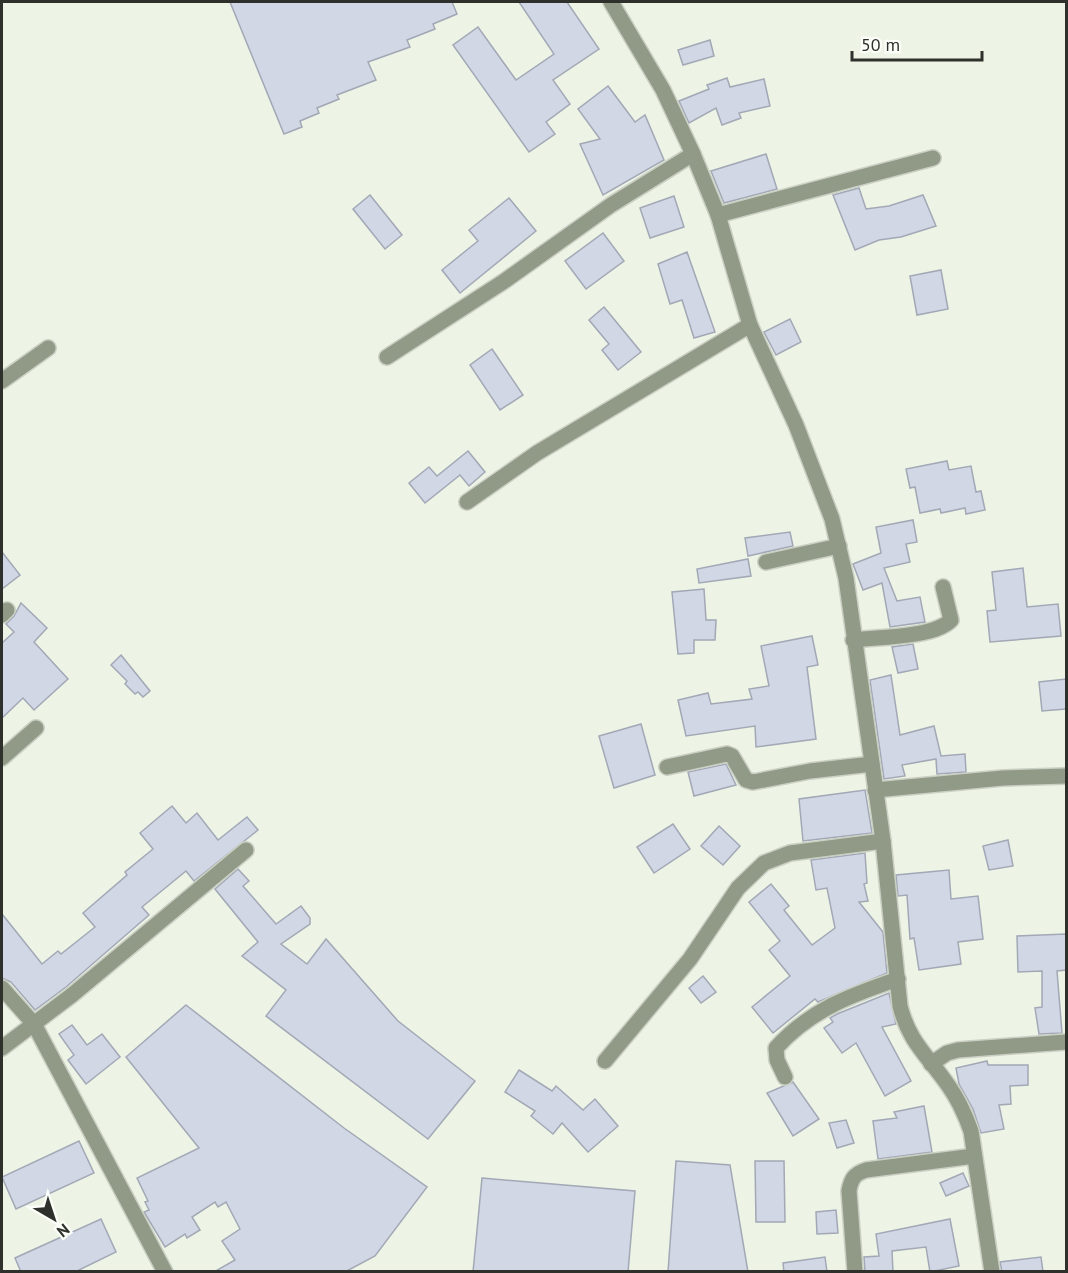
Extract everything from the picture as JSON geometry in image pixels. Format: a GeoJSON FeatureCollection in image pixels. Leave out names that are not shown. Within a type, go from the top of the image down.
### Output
{"type":"FeatureCollection","features":[{"type":"Feature","properties":{"kind":"street"},"geometry":{"type":"LineString","coordinates":[[611,2],[663,90],[693,154],[718,215],[750,325],[796,425],[839,546],[883,841],[900,1006],[905,1027],[964,1110],[971,1131],[992,1272]]}},
{"type":"Feature","properties":{"kind":"street"},"geometry":{"type":"LineString","coordinates":[[387,357],[503,282],[611,205],[693,154]]}},
{"type":"Feature","properties":{"kind":"street"},"geometry":{"type":"LineString","coordinates":[[718,215],[933,158]]}},
{"type":"Feature","properties":{"kind":"street"},"geometry":{"type":"LineString","coordinates":[[467,502],[537,453],[750,325]]}},
{"type":"Feature","properties":{"kind":"street"},"geometry":{"type":"LineString","coordinates":[[2,381],[48,348]]}},
{"type":"Feature","properties":{"kind":"street"},"geometry":{"type":"LineString","coordinates":[[766,562],[839,546]]}},
{"type":"Feature","properties":{"kind":"street"},"geometry":{"type":"LineString","coordinates":[[853,640],[922,633],[945,626],[951,620],[943,587]]}},
{"type":"Feature","properties":{"kind":"street"},"geometry":{"type":"LineString","coordinates":[[2,758],[36,728]]}},
{"type":"Feature","properties":{"kind":"street"},"geometry":{"type":"LineString","coordinates":[[667,767],[727,754],[732,756],[746,780],[753,782],[810,771],[872,764]]}},
{"type":"Feature","properties":{"kind":"street"},"geometry":{"type":"LineString","coordinates":[[875,790],[1003,777],[1066,776]]}},
{"type":"Feature","properties":{"kind":"street"},"geometry":{"type":"LineString","coordinates":[[605,1061],[690,959],[738,888],[764,863],[790,853],[883,841]]}},
{"type":"Feature","properties":{"kind":"street"},"geometry":{"type":"LineString","coordinates":[[2,1048],[246,850]]}},
{"type":"Feature","properties":{"kind":"street"},"geometry":{"type":"LineString","coordinates":[[785,1077],[777,1060],[776,1048],[800,1024],[850,995],[898,979]]}},
{"type":"Feature","properties":{"kind":"street"},"geometry":{"type":"LineString","coordinates":[[2,988],[34,1024],[165,1272]]}},
{"type":"Feature","properties":{"kind":"street"},"geometry":{"type":"LineString","coordinates":[[931,1064],[947,1053],[958,1050],[1066,1042]]}},
{"type":"Feature","properties":{"kind":"street"},"geometry":{"type":"LineString","coordinates":[[855,1272],[849,1191],[850,1181],[856,1174],[866,1170],[974,1156]]}},
{"type":"Feature","properties":{"kind":"building"},"geometry":{"type":"Polygon","coordinates":[[[230,2],[452,2],[457,14],[433,24],[435,29],[407,40],[410,47],[368,62],[376,80],[337,95],[339,99],[317,108],[319,113],[300,121],[302,127],[284,134],[230,2]]]}},
{"type":"Feature","properties":{"kind":"building"},"geometry":{"type":"Polygon","coordinates":[[[519,2],[567,2],[599,49],[553,80],[570,104],[546,122],[555,134],[529,152],[453,45],[478,27],[516,80],[554,54],[519,2]]]}},
{"type":"Feature","properties":{"kind":"building"},"geometry":{"type":"Polygon","coordinates":[[[710,40],[714,56],[683,65],[678,50],[710,40]]]}},
{"type":"Feature","properties":{"kind":"building"},"geometry":{"type":"Polygon","coordinates":[[[727,78],[730,87],[764,79],[770,106],[739,113],[741,118],[722,125],[716,108],[689,123],[679,101],[709,89],[707,85],[727,78]]]}},
{"type":"Feature","properties":{"kind":"building"},"geometry":{"type":"Polygon","coordinates":[[[608,86],[635,122],[645,115],[664,160],[603,195],[580,144],[600,139],[578,109],[608,86]]]}},
{"type":"Feature","properties":{"kind":"building"},"geometry":{"type":"Polygon","coordinates":[[[766,154],[777,189],[724,203],[711,171],[766,154]]]}},
{"type":"Feature","properties":{"kind":"building"},"geometry":{"type":"Polygon","coordinates":[[[859,188],[866,209],[889,206],[923,195],[936,226],[901,237],[879,240],[855,250],[833,195],[859,188]]]}},
{"type":"Feature","properties":{"kind":"building"},"geometry":{"type":"Polygon","coordinates":[[[370,195],[402,235],[385,249],[353,209],[370,195]]]}},
{"type":"Feature","properties":{"kind":"building"},"geometry":{"type":"Polygon","coordinates":[[[674,196],[684,227],[650,238],[640,208],[674,196]]]}},
{"type":"Feature","properties":{"kind":"building"},"geometry":{"type":"Polygon","coordinates":[[[509,198],[536,231],[460,293],[442,270],[478,241],[469,230],[509,198]]]}},
{"type":"Feature","properties":{"kind":"building"},"geometry":{"type":"Polygon","coordinates":[[[603,233],[624,261],[586,289],[565,261],[603,233]]]}},
{"type":"Feature","properties":{"kind":"building"},"geometry":{"type":"Polygon","coordinates":[[[687,252],[715,332],[694,338],[682,300],[670,304],[658,264],[687,252]]]}},
{"type":"Feature","properties":{"kind":"building"},"geometry":{"type":"Polygon","coordinates":[[[941,270],[948,309],[917,315],[910,276],[941,270]]]}},
{"type":"Feature","properties":{"kind":"building"},"geometry":{"type":"Polygon","coordinates":[[[604,307],[641,352],[618,370],[602,350],[609,344],[589,320],[604,307]]]}},
{"type":"Feature","properties":{"kind":"building"},"geometry":{"type":"Polygon","coordinates":[[[790,319],[801,342],[776,355],[764,332],[790,319]]]}},
{"type":"Feature","properties":{"kind":"building"},"geometry":{"type":"Polygon","coordinates":[[[492,349],[523,395],[500,410],[470,365],[492,349]]]}},
{"type":"Feature","properties":{"kind":"building"},"geometry":{"type":"Polygon","coordinates":[[[468,451],[485,472],[469,486],[460,475],[425,503],[409,483],[429,467],[437,476],[468,451]]]}},
{"type":"Feature","properties":{"kind":"building"},"geometry":{"type":"Polygon","coordinates":[[[947,461],[949,470],[971,466],[976,492],[981,491],[985,510],[966,514],[965,508],[941,513],[940,509],[920,513],[915,487],[910,488],[906,469],[947,461]]]}},
{"type":"Feature","properties":{"kind":"building"},"geometry":{"type":"Polygon","coordinates":[[[913,520],[917,542],[906,544],[910,562],[884,568],[897,601],[920,597],[925,622],[890,627],[882,583],[863,590],[853,564],[881,553],[876,527],[913,520]]]}},
{"type":"Feature","properties":{"kind":"building"},"geometry":{"type":"Polygon","coordinates":[[[790,532],[793,546],[748,556],[745,538],[790,532]]]}},
{"type":"Feature","properties":{"kind":"building"},"geometry":{"type":"Polygon","coordinates":[[[2,552],[20,575],[2,589],[2,552]]]}},
{"type":"Feature","properties":{"kind":"building"},"geometry":{"type":"Polygon","coordinates":[[[748,559],[751,576],[699,583],[697,569],[748,559]]]}},
{"type":"Feature","properties":{"kind":"building"},"geometry":{"type":"Polygon","coordinates":[[[1023,568],[1027,607],[1058,604],[1061,636],[990,642],[987,611],[996,610],[992,572],[1023,568]]]}},
{"type":"Feature","properties":{"kind":"building"},"geometry":{"type":"Polygon","coordinates":[[[704,589],[706,620],[716,620],[715,640],[694,640],[694,653],[678,654],[672,592],[704,589]]]}},
{"type":"Feature","properties":{"kind":"building"},"geometry":{"type":"Polygon","coordinates":[[[21,603],[47,628],[34,642],[68,679],[34,710],[23,698],[2,718],[2,643],[14,632],[6,624],[14,616],[21,603]]]}},
{"type":"Feature","properties":{"kind":"building"},"geometry":{"type":"Polygon","coordinates":[[[812,636],[818,665],[807,667],[816,739],[756,747],[755,726],[686,736],[678,700],[708,693],[711,704],[752,699],[749,689],[769,686],[761,646],[812,636]]]}},
{"type":"Feature","properties":{"kind":"building"},"geometry":{"type":"Polygon","coordinates":[[[913,644],[918,669],[898,673],[892,647],[913,644]]]}},
{"type":"Feature","properties":{"kind":"building"},"geometry":{"type":"Polygon","coordinates":[[[121,655],[150,691],[143,697],[138,692],[135,694],[125,684],[127,681],[111,665],[121,655]]]}},
{"type":"Feature","properties":{"kind":"building"},"geometry":{"type":"Polygon","coordinates":[[[891,675],[900,735],[934,726],[941,756],[965,754],[966,772],[937,774],[936,759],[902,765],[905,776],[884,779],[870,680],[891,675]]]}},
{"type":"Feature","properties":{"kind":"building"},"geometry":{"type":"Polygon","coordinates":[[[1066,679],[1066,709],[1042,711],[1039,682],[1066,679]]]}},
{"type":"Feature","properties":{"kind":"building"},"geometry":{"type":"Polygon","coordinates":[[[641,724],[655,775],[614,788],[599,736],[641,724]]]}},
{"type":"Feature","properties":{"kind":"building"},"geometry":{"type":"Polygon","coordinates":[[[726,764],[736,785],[694,796],[688,772],[726,764]]]}},
{"type":"Feature","properties":{"kind":"building"},"geometry":{"type":"Polygon","coordinates":[[[865,790],[872,833],[803,841],[799,799],[865,790]]]}},
{"type":"Feature","properties":{"kind":"building"},"geometry":{"type":"Polygon","coordinates":[[[172,806],[186,823],[197,813],[218,840],[247,817],[258,830],[194,881],[186,871],[142,907],[149,915],[66,987],[35,1010],[11,982],[2,978],[2,914],[42,964],[58,951],[61,954],[95,927],[83,913],[127,875],[125,872],[153,849],[140,833],[172,806]]]}},
{"type":"Feature","properties":{"kind":"building"},"geometry":{"type":"Polygon","coordinates":[[[673,824],[690,849],[654,873],[637,847],[673,824]]]}},
{"type":"Feature","properties":{"kind":"building"},"geometry":{"type":"Polygon","coordinates":[[[719,826],[740,846],[723,865],[701,846],[719,826]]]}},
{"type":"Feature","properties":{"kind":"building"},"geometry":{"type":"Polygon","coordinates":[[[1008,840],[1013,866],[989,870],[983,846],[1008,840]]]}},
{"type":"Feature","properties":{"kind":"building"},"geometry":{"type":"Polygon","coordinates":[[[865,853],[867,883],[864,884],[868,901],[859,902],[883,932],[887,973],[818,1002],[815,999],[773,1033],[752,1007],[790,976],[769,950],[780,941],[749,902],[771,884],[789,906],[784,910],[812,945],[835,928],[827,888],[816,890],[811,860],[865,853]]]}},
{"type":"Feature","properties":{"kind":"building"},"geometry":{"type":"Polygon","coordinates":[[[238,869],[249,881],[243,886],[276,924],[301,906],[310,918],[310,924],[281,944],[307,964],[326,939],[398,1021],[475,1081],[428,1139],[266,1016],[286,990],[242,956],[258,942],[215,889],[238,869]]]}},
{"type":"Feature","properties":{"kind":"building"},"geometry":{"type":"Polygon","coordinates":[[[949,870],[951,899],[978,896],[983,939],[958,942],[961,964],[919,970],[914,938],[910,939],[907,895],[898,896],[896,875],[949,870]]]}},
{"type":"Feature","properties":{"kind":"building"},"geometry":{"type":"Polygon","coordinates":[[[1066,934],[1066,970],[1057,971],[1062,1033],[1039,1034],[1035,1008],[1042,1007],[1042,971],[1018,972],[1017,936],[1066,934]]]}},
{"type":"Feature","properties":{"kind":"building"},"geometry":{"type":"Polygon","coordinates":[[[703,976],[716,992],[701,1003],[689,988],[703,976]]]}},
{"type":"Feature","properties":{"kind":"building"},"geometry":{"type":"Polygon","coordinates":[[[889,993],[896,1024],[882,1027],[911,1081],[885,1096],[856,1043],[842,1053],[824,1028],[833,1022],[830,1018],[837,1014],[889,993]]]}},
{"type":"Feature","properties":{"kind":"building"},"geometry":{"type":"Polygon","coordinates":[[[186,1005],[344,1128],[427,1187],[375,1256],[345,1272],[214,1272],[235,1260],[222,1241],[240,1229],[226,1202],[218,1207],[215,1202],[192,1217],[200,1230],[187,1238],[185,1234],[165,1247],[144,1212],[149,1210],[145,1202],[148,1201],[137,1178],[199,1148],[126,1057],[186,1005]]]}},
{"type":"Feature","properties":{"kind":"building"},"geometry":{"type":"Polygon","coordinates":[[[72,1025],[87,1045],[102,1034],[120,1057],[86,1084],[68,1060],[74,1055],[59,1034],[72,1025]]]}},
{"type":"Feature","properties":{"kind":"building"},"geometry":{"type":"Polygon","coordinates":[[[987,1061],[988,1065],[1028,1065],[1028,1085],[1010,1086],[1011,1104],[999,1105],[1004,1129],[981,1133],[973,1109],[959,1084],[956,1068],[987,1061]]]}},
{"type":"Feature","properties":{"kind":"building"},"geometry":{"type":"Polygon","coordinates":[[[519,1070],[552,1091],[556,1086],[583,1110],[595,1099],[618,1126],[588,1152],[562,1123],[553,1134],[531,1116],[535,1111],[505,1092],[519,1070]]]}},
{"type":"Feature","properties":{"kind":"building"},"geometry":{"type":"Polygon","coordinates":[[[793,1082],[819,1119],[793,1136],[767,1093],[793,1082]]]}},
{"type":"Feature","properties":{"kind":"building"},"geometry":{"type":"Polygon","coordinates":[[[924,1106],[932,1152],[878,1159],[873,1121],[897,1118],[894,1112],[924,1106]]]}},
{"type":"Feature","properties":{"kind":"building"},"geometry":{"type":"Polygon","coordinates":[[[846,1120],[854,1143],[837,1148],[829,1123],[846,1120]]]}},
{"type":"Feature","properties":{"kind":"building"},"geometry":{"type":"Polygon","coordinates":[[[79,1141],[94,1173],[16,1209],[2,1177],[79,1141]]]}},
{"type":"Feature","properties":{"kind":"building"},"geometry":{"type":"Polygon","coordinates":[[[676,1161],[730,1165],[748,1272],[668,1272],[676,1161]]]}},
{"type":"Feature","properties":{"kind":"building"},"geometry":{"type":"Polygon","coordinates":[[[755,1161],[784,1161],[785,1222],[756,1222],[755,1161]]]}},
{"type":"Feature","properties":{"kind":"building"},"geometry":{"type":"Polygon","coordinates":[[[963,1173],[969,1186],[946,1196],[940,1183],[963,1173]]]}},
{"type":"Feature","properties":{"kind":"building"},"geometry":{"type":"Polygon","coordinates":[[[482,1178],[635,1191],[628,1272],[473,1272],[482,1178]]]}},
{"type":"Feature","properties":{"kind":"building"},"geometry":{"type":"Polygon","coordinates":[[[836,1210],[838,1233],[817,1234],[816,1212],[836,1210]]]}},
{"type":"Feature","properties":{"kind":"building"},"geometry":{"type":"Polygon","coordinates":[[[101,1219],[116,1252],[75,1272],[21,1272],[15,1258],[101,1219]]]}},
{"type":"Feature","properties":{"kind":"building"},"geometry":{"type":"Polygon","coordinates":[[[950,1219],[959,1266],[930,1272],[926,1247],[892,1251],[893,1272],[865,1272],[864,1257],[879,1256],[876,1234],[950,1219]]]}},
{"type":"Feature","properties":{"kind":"building"},"geometry":{"type":"Polygon","coordinates":[[[825,1257],[827,1272],[784,1272],[783,1263],[825,1257]]]}},
{"type":"Feature","properties":{"kind":"building"},"geometry":{"type":"Polygon","coordinates":[[[1041,1257],[1043,1272],[1002,1272],[1000,1262],[1041,1257]]]}}]}
